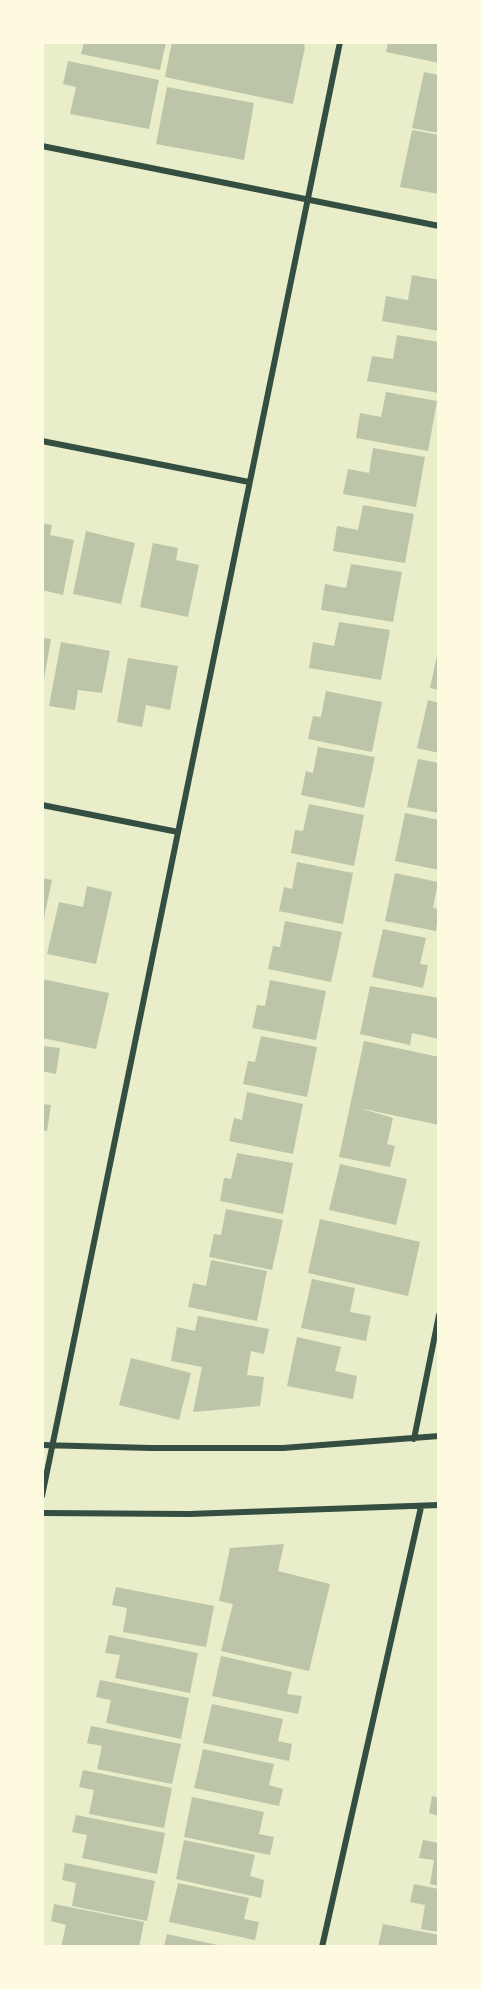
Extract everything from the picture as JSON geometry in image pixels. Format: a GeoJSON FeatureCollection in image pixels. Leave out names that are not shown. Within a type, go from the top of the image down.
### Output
{"type":"FeatureCollection","features":[{"type":"Feature","properties":{"kind":"street"},"geometry":{"type":"LineString","coordinates":[[42,1496],[340,42]]}},
{"type":"Feature","properties":{"kind":"street"},"geometry":{"type":"LineString","coordinates":[[42,146],[439,226]]}},
{"type":"Feature","properties":{"kind":"street"},"geometry":{"type":"LineString","coordinates":[[42,441],[249,482]]}},
{"type":"Feature","properties":{"kind":"street"},"geometry":{"type":"LineString","coordinates":[[42,805],[178,832]]}},
{"type":"Feature","properties":{"kind":"street"},"geometry":{"type":"LineString","coordinates":[[414,1439],[439,1315]]}},
{"type":"Feature","properties":{"kind":"street"},"geometry":{"type":"LineString","coordinates":[[42,1444],[151,1448],[283,1448],[439,1436]]}},
{"type":"Feature","properties":{"kind":"street"},"geometry":{"type":"LineString","coordinates":[[42,1513],[189,1514],[439,1505]]}},
{"type":"Feature","properties":{"kind":"street"},"geometry":{"type":"LineString","coordinates":[[322,1947],[421,1507]]}},
{"type":"Feature","properties":{"kind":"building"},"geometry":{"type":"Polygon","coordinates":[[[84,42],[166,42],[160,70],[81,54],[84,42]]]}},
{"type":"Feature","properties":{"kind":"building"},"geometry":{"type":"Polygon","coordinates":[[[172,42],[305,42],[293,104],[165,77],[172,42]]]}},
{"type":"Feature","properties":{"kind":"building"},"geometry":{"type":"Polygon","coordinates":[[[388,42],[439,42],[439,63],[386,52],[388,42]]]}},
{"type":"Feature","properties":{"kind":"building"},"geometry":{"type":"Polygon","coordinates":[[[68,61],[159,80],[149,129],[70,114],[76,87],[63,84],[68,61]]]}},
{"type":"Feature","properties":{"kind":"building"},"geometry":{"type":"Polygon","coordinates":[[[424,72],[439,75],[439,133],[412,128],[424,72]]]}},
{"type":"Feature","properties":{"kind":"building"},"geometry":{"type":"Polygon","coordinates":[[[167,87],[254,103],[244,160],[156,144],[167,87]]]}},
{"type":"Feature","properties":{"kind":"building"},"geometry":{"type":"Polygon","coordinates":[[[412,130],[439,135],[439,194],[400,187],[412,130]]]}},
{"type":"Feature","properties":{"kind":"building"},"geometry":{"type":"Polygon","coordinates":[[[412,275],[439,280],[439,331],[382,321],[386,296],[408,300],[412,275]]]}},
{"type":"Feature","properties":{"kind":"building"},"geometry":{"type":"Polygon","coordinates":[[[397,335],[439,342],[439,393],[367,381],[372,356],[393,359],[397,335]]]}},
{"type":"Feature","properties":{"kind":"building"},"geometry":{"type":"Polygon","coordinates":[[[386,392],[437,401],[428,451],[356,438],[360,413],[381,417],[386,392]]]}},
{"type":"Feature","properties":{"kind":"building"},"geometry":{"type":"Polygon","coordinates":[[[373,448],[425,457],[416,507],[343,494],[348,469],[369,473],[373,448]]]}},
{"type":"Feature","properties":{"kind":"building"},"geometry":{"type":"Polygon","coordinates":[[[363,505],[414,514],[405,563],[333,551],[337,526],[358,530],[363,505]]]}},
{"type":"Feature","properties":{"kind":"building"},"geometry":{"type":"Polygon","coordinates":[[[42,523],[52,525],[50,535],[74,540],[63,595],[42,590],[42,523]]]}},
{"type":"Feature","properties":{"kind":"building"},"geometry":{"type":"Polygon","coordinates":[[[86,531],[135,543],[121,604],[73,594],[86,531]]]}},
{"type":"Feature","properties":{"kind":"building"},"geometry":{"type":"Polygon","coordinates":[[[153,543],[178,548],[176,560],[199,565],[188,617],[140,607],[153,543]]]}},
{"type":"Feature","properties":{"kind":"building"},"geometry":{"type":"Polygon","coordinates":[[[351,564],[402,572],[393,622],[321,610],[325,584],[346,588],[351,564]]]}},
{"type":"Feature","properties":{"kind":"building"},"geometry":{"type":"Polygon","coordinates":[[[339,622],[390,630],[381,680],[309,668],[313,642],[334,646],[339,622]]]}},
{"type":"Feature","properties":{"kind":"building"},"geometry":{"type":"Polygon","coordinates":[[[42,638],[51,639],[43,685],[42,685],[42,638]]]}},
{"type":"Feature","properties":{"kind":"building"},"geometry":{"type":"Polygon","coordinates":[[[61,642],[110,651],[102,693],[78,690],[75,710],[49,706],[61,642]]]}},
{"type":"Feature","properties":{"kind":"building"},"geometry":{"type":"Polygon","coordinates":[[[439,651],[439,690],[430,688],[439,651]]]}},
{"type":"Feature","properties":{"kind":"building"},"geometry":{"type":"Polygon","coordinates":[[[128,658],[178,666],[170,710],[146,705],[142,727],[117,722],[128,658]]]}},
{"type":"Feature","properties":{"kind":"building"},"geometry":{"type":"Polygon","coordinates":[[[326,691],[382,702],[372,752],[308,739],[313,716],[321,717],[326,691]]]}},
{"type":"Feature","properties":{"kind":"building"},"geometry":{"type":"Polygon","coordinates":[[[428,700],[439,703],[439,753],[417,748],[428,700]]]}},
{"type":"Feature","properties":{"kind":"building"},"geometry":{"type":"Polygon","coordinates":[[[318,747],[375,757],[364,808],[301,795],[306,771],[313,773],[318,747]]]}},
{"type":"Feature","properties":{"kind":"building"},"geometry":{"type":"Polygon","coordinates":[[[418,759],[439,763],[439,813],[407,807],[418,759]]]}},
{"type":"Feature","properties":{"kind":"building"},"geometry":{"type":"Polygon","coordinates":[[[309,804],[364,815],[354,866],[291,853],[295,830],[303,831],[309,804]]]}},
{"type":"Feature","properties":{"kind":"building"},"geometry":{"type":"Polygon","coordinates":[[[405,813],[439,820],[439,870],[395,861],[405,813]]]}},
{"type":"Feature","properties":{"kind":"building"},"geometry":{"type":"Polygon","coordinates":[[[297,862],[353,873],[343,924],[279,911],[284,887],[292,889],[297,862]]]}},
{"type":"Feature","properties":{"kind":"building"},"geometry":{"type":"Polygon","coordinates":[[[395,873],[438,882],[433,908],[439,909],[436,931],[385,921],[395,873]]]}},
{"type":"Feature","properties":{"kind":"building"},"geometry":{"type":"Polygon","coordinates":[[[42,878],[52,880],[43,923],[42,923],[42,878]]]}},
{"type":"Feature","properties":{"kind":"building"},"geometry":{"type":"Polygon","coordinates":[[[87,886],[112,892],[96,964],[47,954],[59,902],[83,907],[87,886]]]}},
{"type":"Feature","properties":{"kind":"building"},"geometry":{"type":"Polygon","coordinates":[[[285,921],[342,932],[331,982],[268,969],[273,946],[280,947],[285,921]]]}},
{"type":"Feature","properties":{"kind":"building"},"geometry":{"type":"Polygon","coordinates":[[[383,929],[426,938],[420,964],[428,965],[423,988],[372,977],[383,929]]]}},
{"type":"Feature","properties":{"kind":"building"},"geometry":{"type":"Polygon","coordinates":[[[42,979],[109,993],[96,1049],[42,1038],[42,979]]]}},
{"type":"Feature","properties":{"kind":"building"},"geometry":{"type":"Polygon","coordinates":[[[270,980],[326,991],[316,1040],[252,1028],[257,1005],[265,1006],[270,980]]]}},
{"type":"Feature","properties":{"kind":"building"},"geometry":{"type":"Polygon","coordinates":[[[370,986],[439,998],[439,1039],[412,1033],[410,1045],[360,1034],[370,986]]]}},
{"type":"Feature","properties":{"kind":"building"},"geometry":{"type":"Polygon","coordinates":[[[261,1036],[317,1047],[307,1097],[243,1084],[248,1061],[255,1062],[261,1036]]]}},
{"type":"Feature","properties":{"kind":"building"},"geometry":{"type":"Polygon","coordinates":[[[364,1041],[439,1057],[439,1125],[359,1108],[393,1118],[387,1144],[395,1146],[390,1167],[339,1157],[364,1041]]]}},
{"type":"Feature","properties":{"kind":"building"},"geometry":{"type":"Polygon","coordinates":[[[42,1046],[60,1048],[56,1074],[42,1071],[42,1046]]]}},
{"type":"Feature","properties":{"kind":"building"},"geometry":{"type":"Polygon","coordinates":[[[247,1092],[303,1104],[293,1154],[229,1141],[234,1118],[242,1120],[247,1092]]]}},
{"type":"Feature","properties":{"kind":"building"},"geometry":{"type":"Polygon","coordinates":[[[42,1104],[51,1105],[47,1131],[42,1130],[42,1104]]]}},
{"type":"Feature","properties":{"kind":"building"},"geometry":{"type":"Polygon","coordinates":[[[237,1153],[293,1163],[283,1214],[220,1201],[224,1178],[231,1179],[237,1153]]]}},
{"type":"Feature","properties":{"kind":"building"},"geometry":{"type":"Polygon","coordinates":[[[340,1164],[407,1179],[396,1225],[329,1210],[340,1164]]]}},
{"type":"Feature","properties":{"kind":"building"},"geometry":{"type":"Polygon","coordinates":[[[226,1209],[283,1220],[272,1270],[209,1257],[214,1234],[221,1235],[226,1209]]]}},
{"type":"Feature","properties":{"kind":"building"},"geometry":{"type":"Polygon","coordinates":[[[320,1219],[420,1242],[408,1296],[308,1273],[320,1219]]]}},
{"type":"Feature","properties":{"kind":"building"},"geometry":{"type":"Polygon","coordinates":[[[211,1260],[267,1271],[257,1321],[188,1307],[193,1283],[206,1286],[211,1260]]]}},
{"type":"Feature","properties":{"kind":"building"},"geometry":{"type":"Polygon","coordinates":[[[312,1279],[355,1288],[350,1312],[371,1316],[366,1341],[301,1328],[312,1279]]]}},
{"type":"Feature","properties":{"kind":"building"},"geometry":{"type":"Polygon","coordinates":[[[198,1316],[269,1329],[264,1354],[251,1351],[247,1375],[264,1377],[260,1406],[193,1412],[202,1367],[171,1361],[177,1327],[195,1331],[198,1316]]]}},
{"type":"Feature","properties":{"kind":"building"},"geometry":{"type":"Polygon","coordinates":[[[297,1337],[341,1347],[335,1371],[357,1376],[353,1399],[287,1386],[297,1337]]]}},
{"type":"Feature","properties":{"kind":"building"},"geometry":{"type":"Polygon","coordinates":[[[131,1358],[191,1373],[179,1420],[119,1405],[131,1358]]]}},
{"type":"Feature","properties":{"kind":"building"},"geometry":{"type":"Polygon","coordinates":[[[284,1544],[278,1571],[330,1584],[309,1671],[221,1651],[233,1604],[219,1601],[230,1548],[284,1544]]]}},
{"type":"Feature","properties":{"kind":"building"},"geometry":{"type":"Polygon","coordinates":[[[116,1587],[214,1606],[206,1647],[123,1632],[127,1608],[112,1605],[116,1587]]]}},
{"type":"Feature","properties":{"kind":"building"},"geometry":{"type":"Polygon","coordinates":[[[109,1635],[198,1653],[190,1693],[115,1678],[120,1655],[105,1653],[109,1635]]]}},
{"type":"Feature","properties":{"kind":"building"},"geometry":{"type":"Polygon","coordinates":[[[221,1656],[292,1672],[287,1694],[302,1696],[298,1714],[212,1696],[221,1656]]]}},
{"type":"Feature","properties":{"kind":"building"},"geometry":{"type":"Polygon","coordinates":[[[100,1680],[189,1698],[181,1739],[106,1723],[111,1700],[96,1697],[100,1680]]]}},
{"type":"Feature","properties":{"kind":"building"},"geometry":{"type":"Polygon","coordinates":[[[212,1704],[283,1719],[278,1741],[292,1744],[289,1761],[203,1743],[212,1704]]]}},
{"type":"Feature","properties":{"kind":"building"},"geometry":{"type":"Polygon","coordinates":[[[91,1726],[181,1744],[172,1784],[97,1769],[102,1746],[87,1743],[91,1726]]]}},
{"type":"Feature","properties":{"kind":"building"},"geometry":{"type":"Polygon","coordinates":[[[203,1749],[274,1764],[269,1785],[283,1789],[279,1806],[194,1788],[203,1749]]]}},
{"type":"Feature","properties":{"kind":"building"},"geometry":{"type":"Polygon","coordinates":[[[83,1770],[172,1788],[164,1828],[89,1814],[94,1790],[79,1787],[83,1770]]]}},
{"type":"Feature","properties":{"kind":"building"},"geometry":{"type":"Polygon","coordinates":[[[432,1796],[439,1798],[439,1816],[429,1813],[432,1796]]]}},
{"type":"Feature","properties":{"kind":"building"},"geometry":{"type":"Polygon","coordinates":[[[192,1797],[264,1812],[259,1834],[274,1837],[270,1855],[184,1837],[192,1797]]]}},
{"type":"Feature","properties":{"kind":"building"},"geometry":{"type":"Polygon","coordinates":[[[76,1815],[165,1833],[157,1874],[82,1858],[87,1835],[72,1832],[76,1815]]]}},
{"type":"Feature","properties":{"kind":"building"},"geometry":{"type":"Polygon","coordinates":[[[184,1840],[255,1855],[250,1876],[264,1880],[261,1898],[176,1879],[184,1840]]]}},
{"type":"Feature","properties":{"kind":"building"},"geometry":{"type":"Polygon","coordinates":[[[423,1840],[439,1843],[439,1886],[430,1884],[434,1860],[419,1858],[423,1840]]]}},
{"type":"Feature","properties":{"kind":"building"},"geometry":{"type":"Polygon","coordinates":[[[65,1863],[155,1881],[147,1921],[72,1906],[76,1883],[62,1880],[65,1863]]]}},
{"type":"Feature","properties":{"kind":"building"},"geometry":{"type":"Polygon","coordinates":[[[178,1883],[249,1898],[244,1919],[259,1922],[255,1940],[169,1922],[178,1883]]]}},
{"type":"Feature","properties":{"kind":"building"},"geometry":{"type":"Polygon","coordinates":[[[414,1884],[439,1889],[439,1932],[421,1929],[425,1905],[410,1902],[414,1884]]]}},
{"type":"Feature","properties":{"kind":"building"},"geometry":{"type":"Polygon","coordinates":[[[54,1904],[144,1922],[139,1947],[61,1947],[66,1925],[51,1921],[54,1904]]]}},
{"type":"Feature","properties":{"kind":"building"},"geometry":{"type":"Polygon","coordinates":[[[383,1924],[439,1935],[439,1947],[378,1947],[383,1924]]]}},
{"type":"Feature","properties":{"kind":"building"},"geometry":{"type":"Polygon","coordinates":[[[167,1934],[222,1946],[222,1947],[164,1947],[167,1934]]]}}]}
